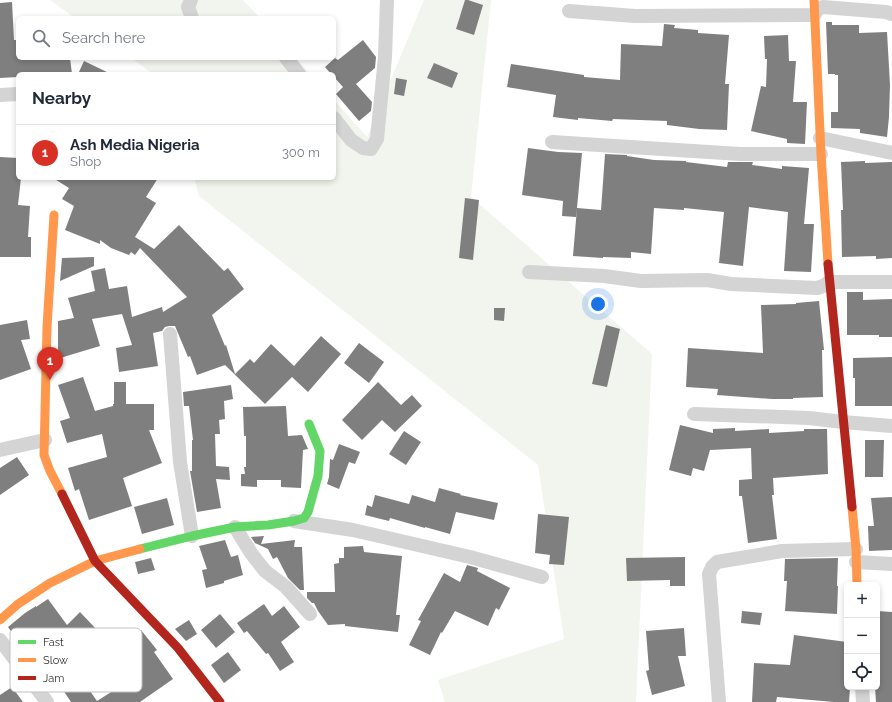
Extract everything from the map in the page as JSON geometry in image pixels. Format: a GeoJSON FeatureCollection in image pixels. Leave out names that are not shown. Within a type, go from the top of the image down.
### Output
{"type":"FeatureCollection","features":[{"type":"Feature","properties":{"kind":"street"},"geometry":{"type":"LineString","coordinates":[[191,0],[188,7],[191,16]]}},
{"type":"Feature","properties":{"kind":"street"},"geometry":{"type":"LineString","coordinates":[[336,121],[351,140],[363,148],[371,149],[377,139],[387,0]]}},
{"type":"Feature","properties":{"kind":"street"},"geometry":{"type":"LineString","coordinates":[[814,0],[820,138],[829,282],[856,556],[857,582]]}},
{"type":"Feature","properties":{"kind":"street"},"geometry":{"type":"LineString","coordinates":[[814,15],[818,9],[823,7],[886,12],[892,14]]}},
{"type":"Feature","properties":{"kind":"street"},"geometry":{"type":"LineString","coordinates":[[569,12],[636,16],[814,15]]}},
{"type":"Feature","properties":{"kind":"street"},"geometry":{"type":"LineString","coordinates":[[288,60],[297,72]]}},
{"type":"Feature","properties":{"kind":"street"},"geometry":{"type":"LineString","coordinates":[[0,95],[16,94]]}},
{"type":"Feature","properties":{"kind":"street"},"geometry":{"type":"LineString","coordinates":[[820,138],[892,153]]}},
{"type":"Feature","properties":{"kind":"street"},"geometry":{"type":"LineString","coordinates":[[552,142],[740,154],[821,154]]}},
{"type":"Feature","properties":{"kind":"street"},"geometry":{"type":"LineString","coordinates":[[54,215],[47,327],[46,440],[44,455],[50,471],[95,561],[178,648],[220,702]]}},
{"type":"Feature","properties":{"kind":"street"},"geometry":{"type":"LineString","coordinates":[[529,272],[604,276],[641,281],[707,280],[731,284],[817,288],[829,282],[892,282]]}},
{"type":"Feature","properties":{"kind":"street"},"geometry":{"type":"LineString","coordinates":[[170,334],[180,462],[192,536]]}},
{"type":"Feature","properties":{"kind":"street"},"geometry":{"type":"LineString","coordinates":[[694,414],[809,418],[892,426]]}},
{"type":"Feature","properties":{"kind":"street"},"geometry":{"type":"LineString","coordinates":[[0,620],[18,604],[50,583],[95,561],[192,536],[235,527],[268,525],[304,518],[308,512],[318,476],[320,451],[308,424]]}},
{"type":"Feature","properties":{"kind":"street"},"geometry":{"type":"LineString","coordinates":[[0,450],[46,440]]}},
{"type":"Feature","properties":{"kind":"street"},"geometry":{"type":"LineString","coordinates":[[294,521],[361,532],[470,557],[542,577]]}},
{"type":"Feature","properties":{"kind":"street"},"geometry":{"type":"LineString","coordinates":[[235,527],[251,553],[265,571],[286,587],[310,614]]}},
{"type":"Feature","properties":{"kind":"street"},"geometry":{"type":"LineString","coordinates":[[720,702],[709,574],[712,567],[717,562],[782,551],[856,556],[892,564]]}},
{"type":"Feature","properties":{"kind":"street"},"geometry":{"type":"LineString","coordinates":[[0,640],[10,653]]}},
{"type":"Feature","properties":{"kind":"street"},"geometry":{"type":"LineString","coordinates":[[862,690],[863,702]]}},
{"type":"Feature","properties":{"kind":"street"},"geometry":{"type":"LineString","coordinates":[[39,692],[47,702]]}},
{"type":"Feature","properties":{"kind":"shaded area"},"geometry":{"type":"Polygon","coordinates":[[[50,0],[243,0],[258,16],[72,16],[50,0]]]}},
{"type":"Feature","properties":{"kind":"shaded area"},"geometry":{"type":"Polygon","coordinates":[[[424,0],[491,0],[471,197],[652,354],[636,702],[445,702],[438,680],[564,639],[538,465],[199,196],[195,180],[336,180],[336,102],[367,137],[424,0]]]}},
{"type":"Feature","properties":{"kind":"shaded area"},"geometry":{"type":"Polygon","coordinates":[[[134,60],[298,60],[308,72],[150,72],[134,60]]]}},
{"type":"Feature","properties":{"kind":"building"},"geometry":{"type":"Polygon","coordinates":[[[465,0],[483,5],[474,35],[456,29],[465,0]]]}},
{"type":"Feature","properties":{"kind":"building"},"geometry":{"type":"Polygon","coordinates":[[[12,2],[14,40],[16,40],[16,60],[70,60],[72,72],[16,72],[16,77],[0,78],[0,3],[12,2]]]}},
{"type":"Feature","properties":{"kind":"building"},"geometry":{"type":"Polygon","coordinates":[[[826,22],[832,22],[832,25],[859,25],[859,33],[887,32],[890,85],[887,137],[860,133],[860,129],[831,128],[831,112],[838,112],[838,75],[828,74],[826,22]]]}},
{"type":"Feature","properties":{"kind":"building"},"geometry":{"type":"Polygon","coordinates":[[[664,24],[675,25],[674,28],[698,30],[698,33],[729,35],[725,84],[729,84],[727,130],[699,129],[667,125],[667,121],[613,119],[612,121],[578,118],[578,120],[553,117],[556,95],[507,87],[511,64],[584,75],[584,77],[620,80],[621,44],[662,46],[664,24]]]}},
{"type":"Feature","properties":{"kind":"building"},"geometry":{"type":"Polygon","coordinates":[[[788,35],[789,61],[796,61],[793,102],[807,102],[805,144],[787,143],[787,139],[751,131],[761,86],[766,87],[767,59],[765,59],[764,36],[788,35]]]}},
{"type":"Feature","properties":{"kind":"building"},"geometry":{"type":"Polygon","coordinates":[[[363,40],[376,57],[375,68],[356,84],[372,102],[371,111],[359,121],[336,94],[343,87],[336,79],[336,72],[329,72],[325,67],[333,60],[336,60],[336,59],[338,60],[363,40]]]}},
{"type":"Feature","properties":{"kind":"building"},"geometry":{"type":"Polygon","coordinates":[[[84,61],[107,72],[79,72],[84,61]]]}},
{"type":"Feature","properties":{"kind":"building"},"geometry":{"type":"Polygon","coordinates":[[[434,63],[458,73],[452,88],[427,78],[434,63]]]}},
{"type":"Feature","properties":{"kind":"building"},"geometry":{"type":"Polygon","coordinates":[[[396,78],[407,80],[404,96],[394,94],[396,78]]]}},
{"type":"Feature","properties":{"kind":"building"},"geometry":{"type":"Polygon","coordinates":[[[528,148],[558,152],[582,153],[576,217],[562,216],[563,201],[522,195],[528,148]]]}},
{"type":"Feature","properties":{"kind":"building"},"geometry":{"type":"Polygon","coordinates":[[[605,154],[627,155],[654,160],[686,161],[727,167],[728,162],[753,162],[752,165],[782,169],[782,166],[809,168],[804,224],[814,224],[811,272],[784,271],[788,212],[749,207],[743,266],[719,263],[724,212],[684,208],[684,210],[654,208],[651,254],[631,252],[631,258],[573,256],[577,208],[601,210],[605,154]]]}},
{"type":"Feature","properties":{"kind":"building"},"geometry":{"type":"Polygon","coordinates":[[[0,157],[16,158],[16,180],[21,180],[18,205],[30,206],[28,237],[31,237],[31,257],[0,257],[0,157]]]}},
{"type":"Feature","properties":{"kind":"building"},"geometry":{"type":"Polygon","coordinates":[[[865,161],[865,163],[892,162],[892,258],[876,259],[876,256],[842,257],[841,210],[843,210],[841,162],[865,161]]]}},
{"type":"Feature","properties":{"kind":"building"},"geometry":{"type":"Polygon","coordinates":[[[56,180],[157,180],[146,197],[156,203],[135,237],[154,249],[179,225],[224,271],[228,268],[244,289],[212,315],[225,346],[226,345],[235,374],[250,359],[254,363],[271,344],[294,366],[321,336],[341,354],[308,392],[292,377],[265,404],[225,365],[197,375],[190,356],[188,357],[175,326],[165,327],[162,331],[153,333],[158,366],[119,372],[116,348],[132,345],[122,314],[92,319],[100,346],[60,358],[58,349],[58,321],[74,318],[68,298],[95,291],[91,271],[105,268],[109,289],[127,286],[132,317],[162,307],[163,312],[187,297],[140,248],[135,255],[131,252],[129,255],[111,248],[100,240],[100,244],[65,230],[74,206],[62,199],[69,188],[56,180]]]}},
{"type":"Feature","properties":{"kind":"building"},"geometry":{"type":"Polygon","coordinates":[[[465,198],[479,200],[473,260],[459,258],[465,198]]]}},
{"type":"Feature","properties":{"kind":"building"},"geometry":{"type":"Polygon","coordinates":[[[94,257],[94,266],[60,281],[62,258],[94,257]]]}},
{"type":"Feature","properties":{"kind":"building"},"geometry":{"type":"Polygon","coordinates":[[[847,292],[863,292],[863,300],[892,299],[892,337],[879,337],[879,335],[847,335],[847,292]]]}},
{"type":"Feature","properties":{"kind":"building"},"geometry":{"type":"Polygon","coordinates":[[[819,301],[824,350],[822,350],[823,397],[772,399],[717,395],[718,389],[686,387],[688,348],[763,353],[761,305],[796,304],[819,301]]]}},
{"type":"Feature","properties":{"kind":"building"},"geometry":{"type":"Polygon","coordinates":[[[494,308],[505,308],[504,321],[494,320],[494,308]]]}},
{"type":"Feature","properties":{"kind":"building"},"geometry":{"type":"Polygon","coordinates":[[[27,320],[30,339],[21,340],[31,369],[0,380],[0,325],[27,320]]]}},
{"type":"Feature","properties":{"kind":"building"},"geometry":{"type":"Polygon","coordinates":[[[606,325],[620,329],[607,387],[592,384],[606,325]]]}},
{"type":"Feature","properties":{"kind":"building"},"geometry":{"type":"Polygon","coordinates":[[[359,343],[384,362],[369,383],[344,363],[359,343]]]}},
{"type":"Feature","properties":{"kind":"building"},"geometry":{"type":"Polygon","coordinates":[[[892,357],[892,406],[855,406],[853,358],[892,357]]]}},
{"type":"Feature","properties":{"kind":"building"},"geometry":{"type":"Polygon","coordinates":[[[83,377],[95,411],[113,406],[114,382],[126,382],[126,404],[154,404],[154,430],[149,430],[162,463],[123,478],[132,506],[89,520],[79,489],[75,491],[68,468],[107,457],[102,434],[67,443],[60,421],[70,418],[58,385],[83,377]]]}},
{"type":"Feature","properties":{"kind":"building"},"geometry":{"type":"Polygon","coordinates":[[[378,382],[401,405],[412,395],[422,406],[395,432],[382,420],[362,440],[342,420],[378,382]]]}},
{"type":"Feature","properties":{"kind":"building"},"geometry":{"type":"Polygon","coordinates":[[[231,385],[233,399],[224,401],[225,419],[219,420],[220,434],[215,434],[216,466],[229,467],[230,480],[216,479],[221,508],[197,512],[190,471],[192,471],[193,440],[189,406],[184,406],[183,392],[231,385]]]}},
{"type":"Feature","properties":{"kind":"building"},"geometry":{"type":"Polygon","coordinates":[[[286,406],[288,436],[302,435],[308,449],[303,450],[301,488],[281,487],[281,480],[257,480],[257,487],[241,486],[241,474],[245,474],[244,467],[246,467],[246,436],[244,436],[243,407],[286,406]]]}},
{"type":"Feature","properties":{"kind":"building"},"geometry":{"type":"Polygon","coordinates":[[[680,425],[713,433],[713,429],[735,428],[735,431],[769,429],[769,433],[804,431],[804,429],[827,429],[828,474],[773,478],[774,495],[772,495],[777,539],[748,543],[742,496],[739,496],[739,480],[752,479],[751,448],[710,450],[704,471],[693,468],[691,476],[669,470],[680,425]]]}},
{"type":"Feature","properties":{"kind":"building"},"geometry":{"type":"Polygon","coordinates":[[[404,431],[421,442],[406,465],[389,454],[404,431]]]}},
{"type":"Feature","properties":{"kind":"building"},"geometry":{"type":"Polygon","coordinates":[[[865,440],[884,440],[883,477],[865,477],[865,440]]]}},
{"type":"Feature","properties":{"kind":"building"},"geometry":{"type":"Polygon","coordinates":[[[339,444],[360,452],[355,464],[349,462],[339,489],[327,484],[330,459],[333,460],[339,444]]]}},
{"type":"Feature","properties":{"kind":"building"},"geometry":{"type":"Polygon","coordinates":[[[17,457],[29,475],[0,495],[0,468],[17,457]]]}},
{"type":"Feature","properties":{"kind":"building"},"geometry":{"type":"Polygon","coordinates":[[[439,488],[461,494],[460,495],[498,503],[494,520],[456,512],[450,534],[390,518],[389,521],[365,515],[367,505],[372,507],[375,495],[409,504],[412,495],[435,502],[439,488]]]}},
{"type":"Feature","properties":{"kind":"building"},"geometry":{"type":"Polygon","coordinates":[[[892,497],[892,550],[869,551],[868,526],[874,526],[871,498],[892,497]]]}},
{"type":"Feature","properties":{"kind":"building"},"geometry":{"type":"Polygon","coordinates":[[[167,498],[174,525],[142,534],[134,507],[167,498]]]}},
{"type":"Feature","properties":{"kind":"building"},"geometry":{"type":"Polygon","coordinates":[[[538,514],[569,517],[564,565],[549,564],[550,555],[535,553],[538,514]]]}},
{"type":"Feature","properties":{"kind":"building"},"geometry":{"type":"Polygon","coordinates":[[[264,536],[261,544],[295,540],[294,547],[302,547],[304,590],[300,590],[288,578],[277,557],[273,559],[268,549],[255,543],[251,537],[264,536]]]}},
{"type":"Feature","properties":{"kind":"building"},"geometry":{"type":"Polygon","coordinates":[[[225,540],[231,557],[238,555],[243,575],[224,581],[224,583],[206,588],[202,570],[207,569],[199,546],[225,540]]]}},
{"type":"Feature","properties":{"kind":"building"},"geometry":{"type":"Polygon","coordinates":[[[363,546],[364,552],[402,556],[396,615],[400,615],[398,632],[345,626],[345,624],[328,625],[314,603],[307,598],[307,592],[335,592],[334,564],[339,563],[339,558],[344,558],[344,547],[363,546]]]}},
{"type":"Feature","properties":{"kind":"building"},"geometry":{"type":"Polygon","coordinates":[[[685,557],[685,586],[670,586],[670,580],[627,581],[626,558],[685,557]]]}},
{"type":"Feature","properties":{"kind":"building"},"geometry":{"type":"Polygon","coordinates":[[[151,558],[155,570],[138,574],[135,562],[151,558]]]}},
{"type":"Feature","properties":{"kind":"building"},"geometry":{"type":"Polygon","coordinates":[[[838,558],[837,614],[785,611],[787,581],[784,581],[785,559],[838,558]]]}},
{"type":"Feature","properties":{"kind":"building"},"geometry":{"type":"Polygon","coordinates":[[[467,565],[478,568],[477,571],[510,588],[499,610],[496,608],[488,626],[455,611],[442,633],[441,632],[430,655],[409,645],[421,621],[418,620],[444,573],[460,582],[467,565]]]}},
{"type":"Feature","properties":{"kind":"building"},"geometry":{"type":"Polygon","coordinates":[[[48,599],[67,625],[80,612],[95,628],[10,628],[10,630],[8,627],[25,613],[48,599]]]}},
{"type":"Feature","properties":{"kind":"building"},"geometry":{"type":"Polygon","coordinates":[[[264,604],[272,616],[284,606],[300,627],[281,642],[294,662],[280,671],[268,653],[266,654],[247,631],[244,633],[237,623],[264,604]]]}},
{"type":"Feature","properties":{"kind":"building"},"geometry":{"type":"Polygon","coordinates":[[[742,611],[762,613],[760,625],[741,623],[742,611]]]}},
{"type":"Feature","properties":{"kind":"building"},"geometry":{"type":"Polygon","coordinates":[[[880,611],[892,612],[892,702],[876,702],[875,690],[880,690],[880,611]]]}},
{"type":"Feature","properties":{"kind":"building"},"geometry":{"type":"Polygon","coordinates":[[[220,614],[235,632],[216,648],[201,630],[220,614]]]}},
{"type":"Feature","properties":{"kind":"building"},"geometry":{"type":"Polygon","coordinates":[[[189,620],[197,634],[186,641],[175,629],[189,620]]]}},
{"type":"Feature","properties":{"kind":"building"},"geometry":{"type":"Polygon","coordinates":[[[684,628],[686,656],[678,656],[685,686],[652,695],[646,671],[649,670],[646,631],[684,628]]]}},
{"type":"Feature","properties":{"kind":"building"},"geometry":{"type":"Polygon","coordinates":[[[142,631],[157,650],[154,652],[173,679],[140,702],[71,702],[64,692],[91,692],[97,701],[111,692],[142,692],[142,631]]]}},
{"type":"Feature","properties":{"kind":"building"},"geometry":{"type":"Polygon","coordinates":[[[794,635],[844,642],[844,690],[850,690],[849,702],[777,697],[776,702],[752,702],[754,663],[790,665],[794,635]]]}},
{"type":"Feature","properties":{"kind":"building"},"geometry":{"type":"Polygon","coordinates":[[[228,652],[241,670],[224,683],[211,665],[228,652]]]}},
{"type":"Feature","properties":{"kind":"building"},"geometry":{"type":"Polygon","coordinates":[[[10,688],[10,692],[16,692],[23,702],[0,702],[0,695],[10,688]]]}},
{"type":"Feature","properties":{"kind":"traffic: fast"},"geometry":{"type":"LineString","coordinates":[[140,549],[235,527],[268,525],[304,518],[308,512],[318,476],[320,451],[309,424]]}},
{"type":"Feature","properties":{"kind":"traffic: slow"},"geometry":{"type":"LineString","coordinates":[[814,0],[828,264]]}},
{"type":"Feature","properties":{"kind":"traffic: slow"},"geometry":{"type":"LineString","coordinates":[[54,215],[47,327],[44,455],[50,471],[62,494]]}},
{"type":"Feature","properties":{"kind":"traffic: slow"},"geometry":{"type":"LineString","coordinates":[[852,507],[856,549],[857,582]]}},
{"type":"Feature","properties":{"kind":"traffic: slow"},"geometry":{"type":"LineString","coordinates":[[0,620],[18,604],[50,583],[95,561],[140,549]]}},
{"type":"Feature","properties":{"kind":"traffic: jam"},"geometry":{"type":"LineString","coordinates":[[828,264],[852,507]]}},
{"type":"Feature","properties":{"kind":"traffic: jam"},"geometry":{"type":"LineString","coordinates":[[62,494],[95,561],[178,648],[220,702]]}},
{"type":"Feature","properties":{"kind":"place","name":"Ash Media Nigeria"},"geometry":{"type":"Point","coordinates":[50,380]}}]}
